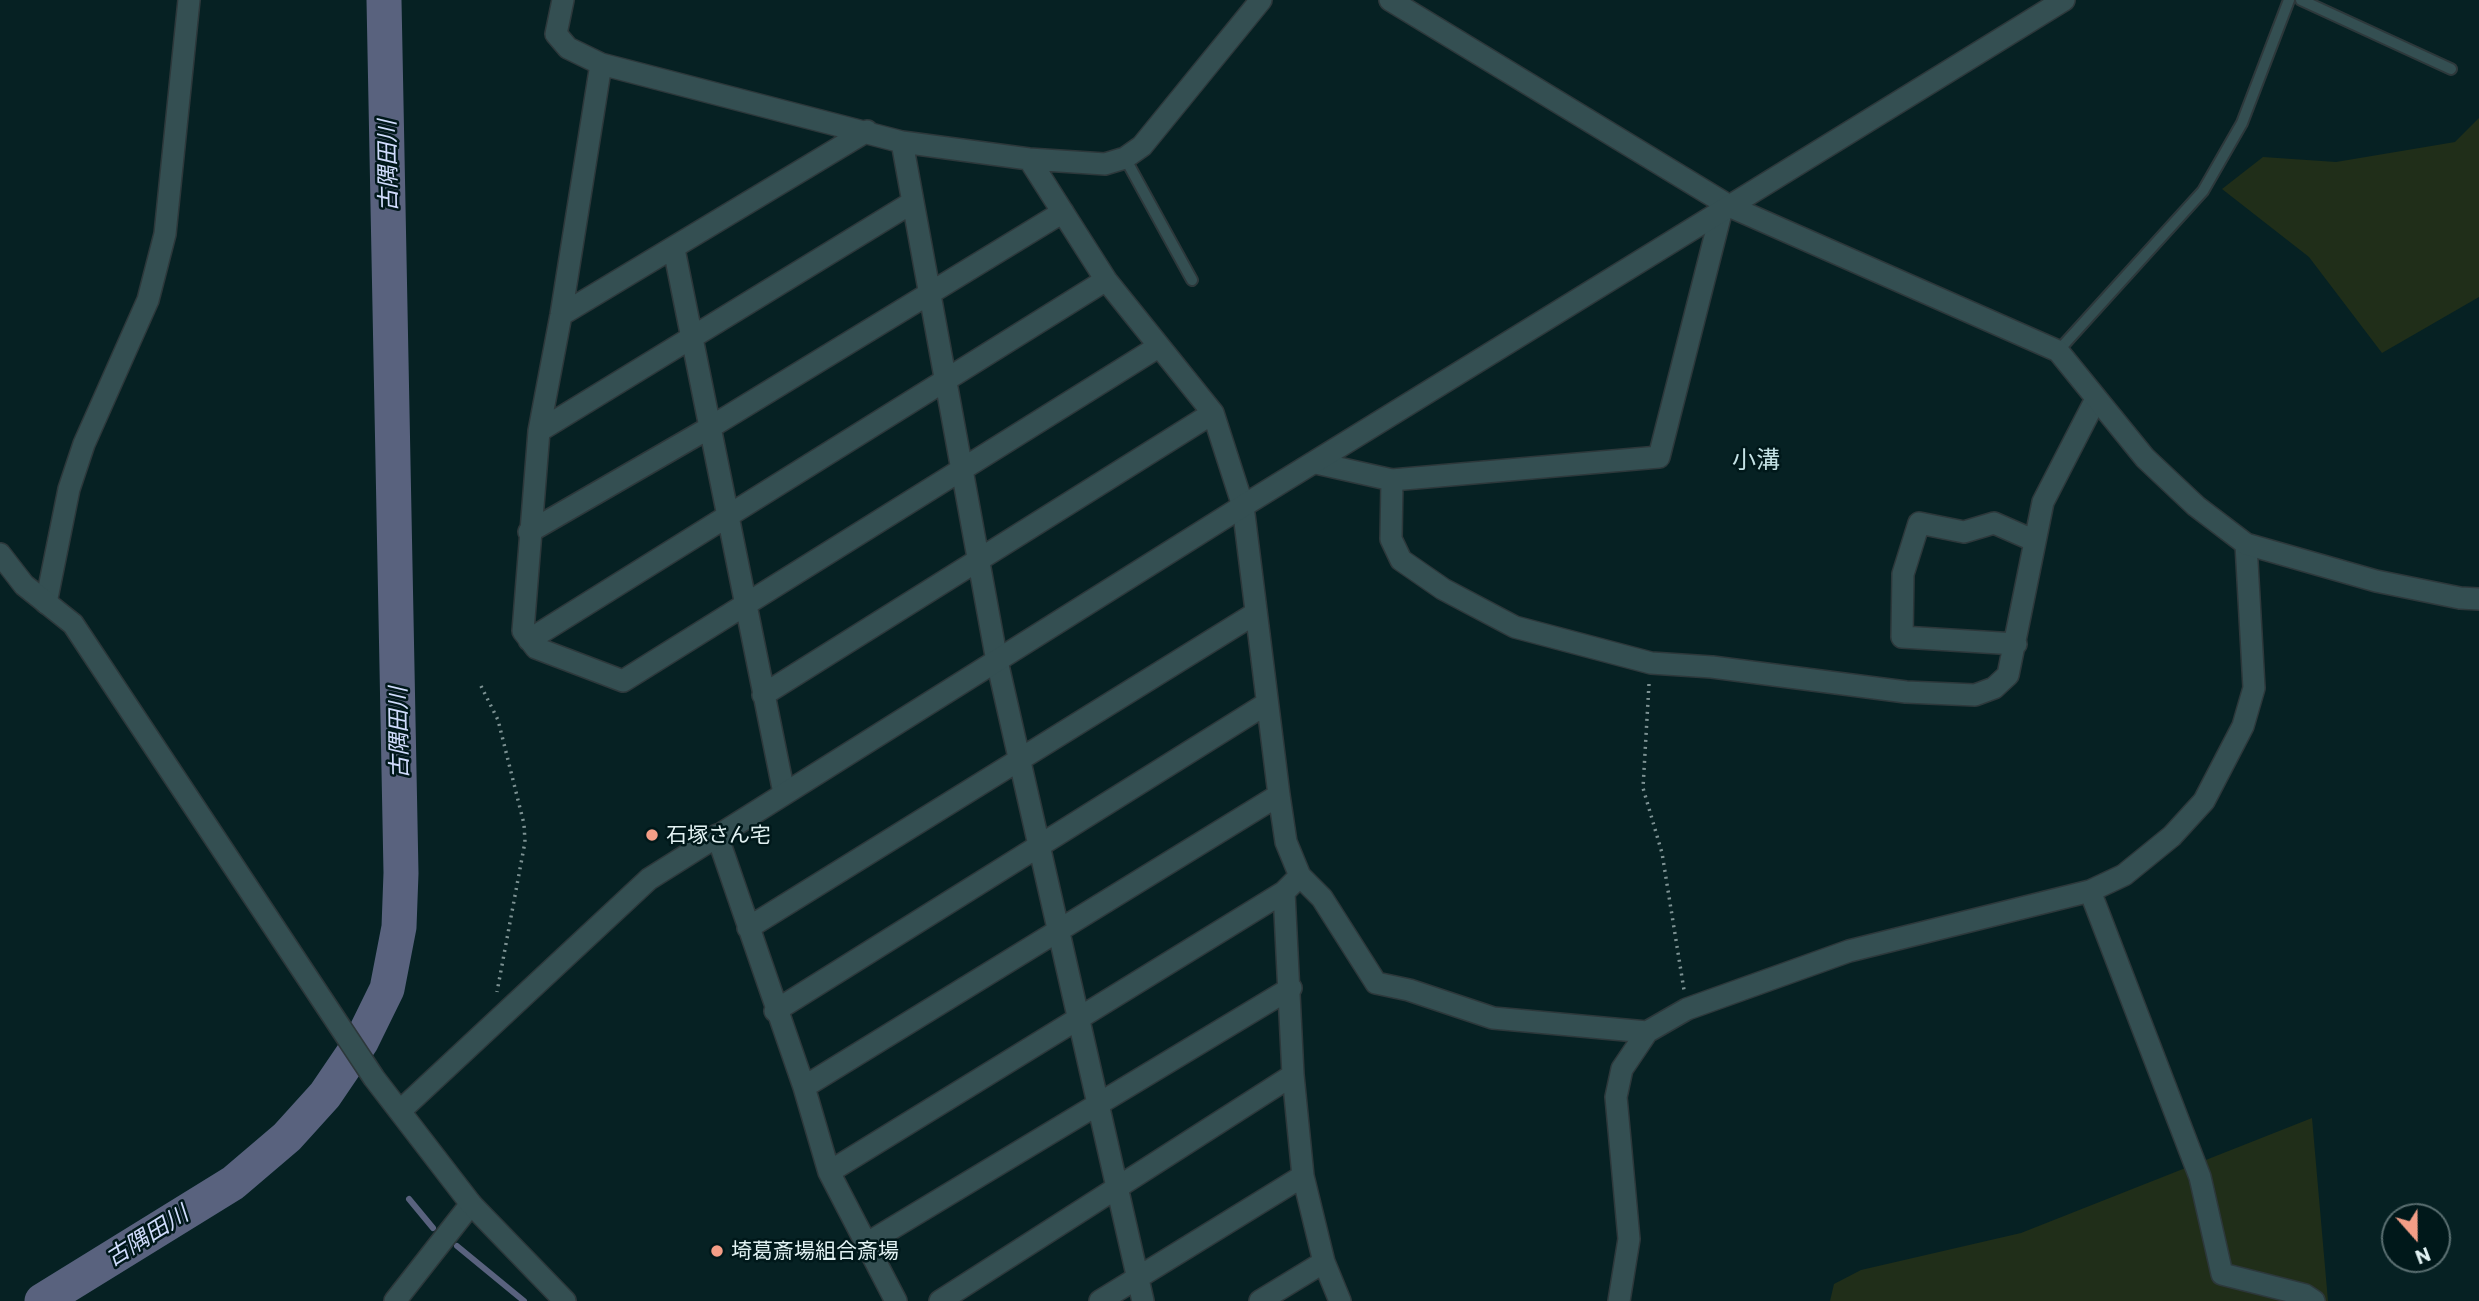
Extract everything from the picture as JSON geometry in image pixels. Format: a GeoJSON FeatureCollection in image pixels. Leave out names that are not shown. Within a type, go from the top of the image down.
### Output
{"type":"FeatureCollection","features":[{"type":"Feature","properties":{"kind":"street"},"geometry":{"type":"LineString","coordinates":[[46,603],[69,489],[84,444],[148,300],[165,234],[189,0]]}},
{"type":"Feature","properties":{"kind":"street"},"geometry":{"type":"LineString","coordinates":[[563,0],[556,34],[568,48],[601,64],[902,142],[1029,159],[1105,164],[1125,158],[1142,146],[1261,0]]}},
{"type":"Feature","properties":{"kind":"street"},"geometry":{"type":"LineString","coordinates":[[1390,0],[1726,210],[2058,351],[2145,458],[2196,506],[2246,544],[2376,581],[2460,598],[2479,599]]}},
{"type":"Feature","properties":{"kind":"street"},"geometry":{"type":"LineString","coordinates":[[400,1111],[649,879],[1243,506],[2064,0]]}},
{"type":"Feature","properties":{"kind":"street"},"geometry":{"type":"LineString","coordinates":[[601,64],[561,315],[539,431],[523,631],[536,648],[623,681],[1158,347]]}},
{"type":"Feature","properties":{"kind":"street"},"geometry":{"type":"LineString","coordinates":[[561,315],[867,131]]}},
{"type":"Feature","properties":{"kind":"street"},"geometry":{"type":"LineString","coordinates":[[902,142],[960,473],[997,661],[1143,1301]]}},
{"type":"Feature","properties":{"kind":"street"},"geometry":{"type":"LineString","coordinates":[[1029,159],[1106,280],[1213,413],[1243,506],[1266,704],[1286,842],[1300,876],[1322,898],[1376,983],[1409,990],[1493,1018],[1647,1031]]}},
{"type":"Feature","properties":{"kind":"street"},"geometry":{"type":"LineString","coordinates":[[539,431],[913,202]]}},
{"type":"Feature","properties":{"kind":"street"},"geometry":{"type":"LineString","coordinates":[[1316,463],[1392,480],[1659,457],[1726,210]]}},
{"type":"Feature","properties":{"kind":"street"},"geometry":{"type":"LineString","coordinates":[[529,532],[709,428],[929,291],[1063,212]]}},
{"type":"Feature","properties":{"kind":"street"},"geometry":{"type":"LineString","coordinates":[[674,249],[784,793]]}},
{"type":"Feature","properties":{"kind":"street"},"geometry":{"type":"LineString","coordinates":[[529,640],[1106,280]]}},
{"type":"Feature","properties":{"kind":"street"},"geometry":{"type":"LineString","coordinates":[[1392,480],[1391,540],[1401,560],[1443,589],[1515,627],[1651,663],[1712,667],[1906,692],[1975,695],[1994,688],[2008,675],[2043,502],[2096,399]]}},
{"type":"Feature","properties":{"kind":"street"},"geometry":{"type":"LineString","coordinates":[[764,695],[1213,413]]}},
{"type":"Feature","properties":{"kind":"street"},"geometry":{"type":"LineString","coordinates":[[2016,644],[1902,637],[1903,574],[1919,523],[1964,532],[1994,523],[2035,541]]}},
{"type":"Feature","properties":{"kind":"street"},"geometry":{"type":"LineString","coordinates":[[1619,1301],[1629,1239],[1616,1097],[1622,1069],[1647,1031],[1687,1009],[1849,951],[2090,891],[2124,875],[2172,836],[2204,801],[2243,726],[2254,688],[2246,544]]}},
{"type":"Feature","properties":{"kind":"street"},"geometry":{"type":"LineString","coordinates":[[0,554],[24,585],[73,624],[337,1026],[374,1078],[471,1204],[565,1301]]}},
{"type":"Feature","properties":{"kind":"street"},"geometry":{"type":"LineString","coordinates":[[748,928],[1256,613]]}},
{"type":"Feature","properties":{"kind":"street"},"geometry":{"type":"LineString","coordinates":[[775,1011],[1266,704]]}},
{"type":"Feature","properties":{"kind":"street"},"geometry":{"type":"LineString","coordinates":[[804,1087],[1279,795]]}},
{"type":"Feature","properties":{"kind":"street"},"geometry":{"type":"LineString","coordinates":[[717,835],[775,1011],[804,1087],[829,1172],[896,1301]]}},
{"type":"Feature","properties":{"kind":"street"},"geometry":{"type":"LineString","coordinates":[[829,1172],[1284,892],[1300,876]]}},
{"type":"Feature","properties":{"kind":"street"},"geometry":{"type":"LineString","coordinates":[[2090,891],[2200,1177],[2222,1274],[2305,1295],[2314,1301]]}},
{"type":"Feature","properties":{"kind":"street"},"geometry":{"type":"LineString","coordinates":[[1284,892],[1291,988],[1293,1074],[1303,1177],[1324,1262],[1340,1301]]}},
{"type":"Feature","properties":{"kind":"street"},"geometry":{"type":"LineString","coordinates":[[866,1244],[1291,988]]}},
{"type":"Feature","properties":{"kind":"street"},"geometry":{"type":"LineString","coordinates":[[940,1301],[1293,1074]]}},
{"type":"Feature","properties":{"kind":"street"},"geometry":{"type":"LineString","coordinates":[[1100,1301],[1303,1177]]}},
{"type":"Feature","properties":{"kind":"street"},"geometry":{"type":"LineString","coordinates":[[395,1301],[471,1204]]}},
{"type":"Feature","properties":{"kind":"street"},"geometry":{"type":"LineString","coordinates":[[1260,1301],[1324,1262]]}},
{"type":"Feature","properties":{"kind":"lane"},"geometry":{"type":"LineString","coordinates":[[2058,351],[2203,191],[2242,123],[2289,0]]}},
{"type":"Feature","properties":{"kind":"lane"},"geometry":{"type":"LineString","coordinates":[[2301,0],[2451,69]]}},
{"type":"Feature","properties":{"kind":"lane"},"geometry":{"type":"LineString","coordinates":[[1125,158],[1192,280]]}},
{"type":"Feature","properties":{"kind":"path"},"geometry":{"type":"LineString","coordinates":[[1651,663],[1643,788],[1662,853],[1687,1009]]}},
{"type":"Feature","properties":{"kind":"path"},"geometry":{"type":"LineString","coordinates":[[481,686],[498,720],[524,824],[525,842],[496,988],[504,1015]]}},
{"type":"Feature","properties":{"kind":"green space"},"geometry":{"type":"Polygon","coordinates":[[[2479,118],[2479,297],[2382,353],[2309,257],[2222,189],[2263,157],[2336,162],[2455,142],[2479,118]]]}},
{"type":"Feature","properties":{"kind":"green space"},"geometry":{"type":"Polygon","coordinates":[[[2312,1118],[2328,1301],[1830,1301],[1834,1284],[1861,1270],[2021,1233],[2312,1118]]]}},
{"type":"Feature","properties":{"kind":"waterway","name":"古隅田川"},"geometry":{"type":"LineString","coordinates":[[42,1301],[233,1183],[287,1137],[325,1095],[361,1042],[387,989],[399,927],[401,873],[384,0]]}},
{"type":"Feature","properties":{"kind":"waterway"},"geometry":{"type":"LineString","coordinates":[[409,1199],[433,1228]]}},
{"type":"Feature","properties":{"kind":"waterway"},"geometry":{"type":"LineString","coordinates":[[457,1246],[524,1301]]}},
{"type":"Feature","properties":{"kind":"place","name":"石塚さん宅"},"geometry":{"type":"Point","coordinates":[652,835]}},
{"type":"Feature","properties":{"kind":"place","name":"埼葛斎場組合斎場"},"geometry":{"type":"Point","coordinates":[717,1251]}},
{"type":"Feature","properties":{"kind":"district","name":"小溝"},"geometry":{"type":"Point","coordinates":[1756,460]}}]}
